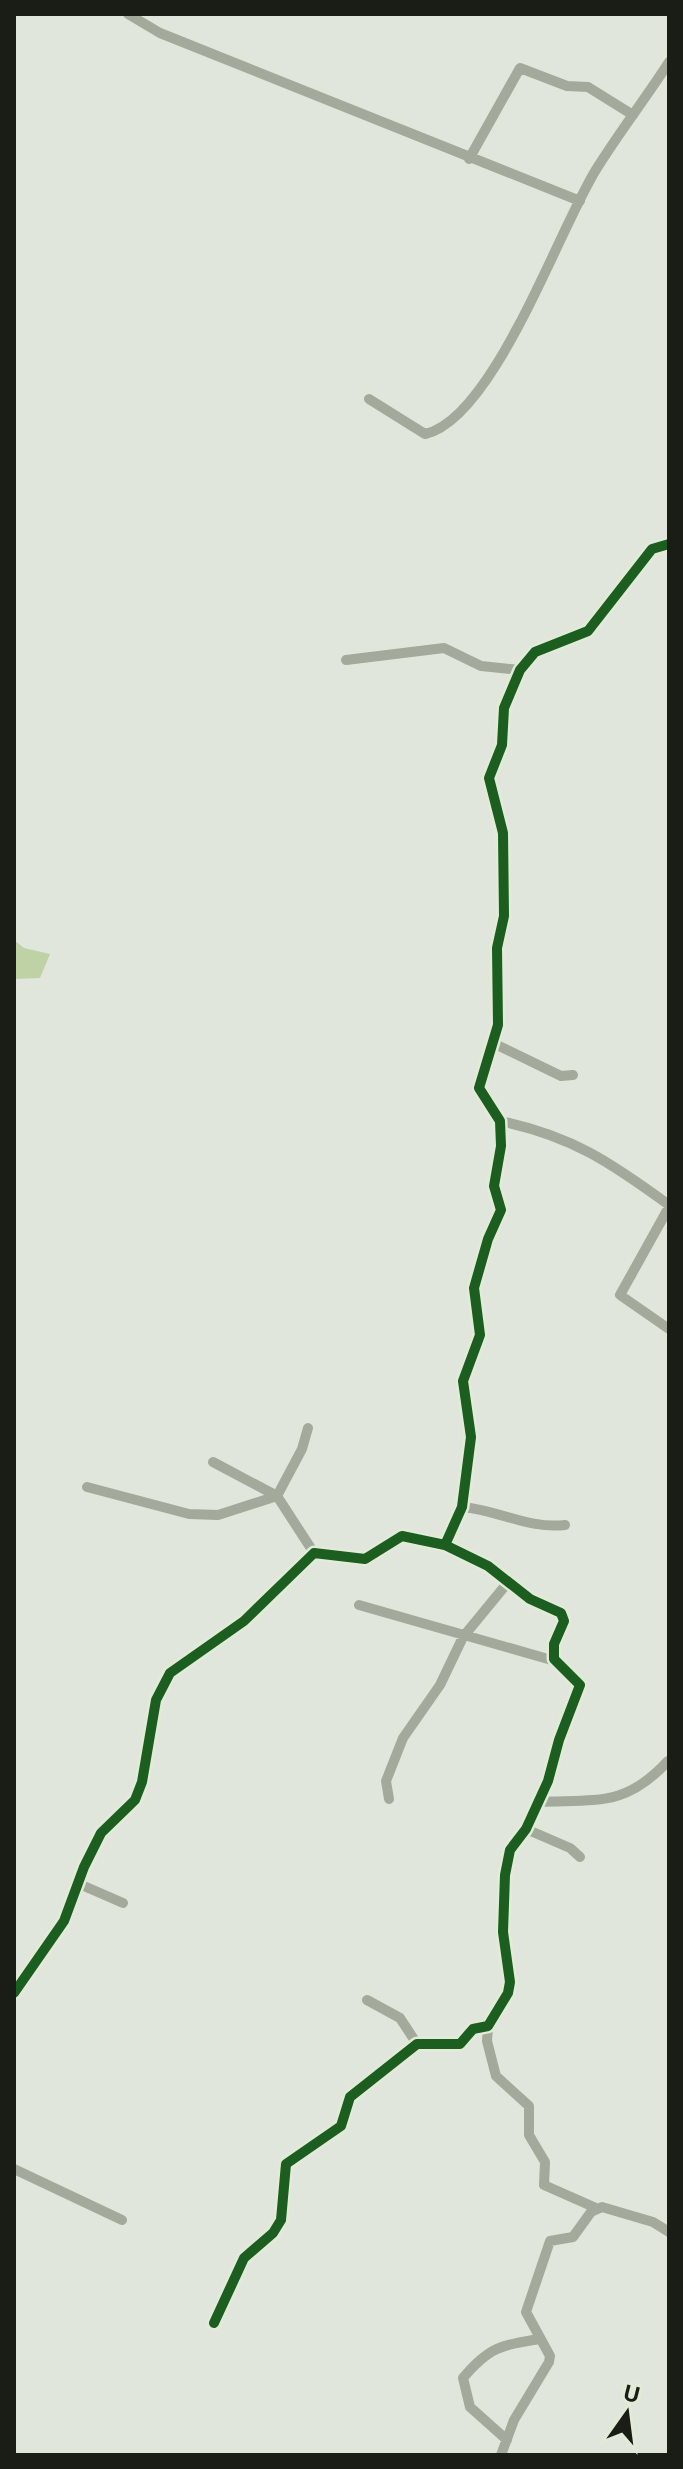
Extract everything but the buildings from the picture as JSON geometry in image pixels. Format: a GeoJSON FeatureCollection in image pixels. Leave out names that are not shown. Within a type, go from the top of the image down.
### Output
{"type":"FeatureCollection","features":[{"type":"Feature","properties":{"kind":"street"},"geometry":{"type":"LineString","coordinates":[[128,14],[160,33],[580,201]]}},
{"type":"Feature","properties":{"kind":"street"},"geometry":{"type":"LineString","coordinates":[[369,399],[425,434],[444,428],[481,383],[507,344],[541,284],[596,169],[669,62]]}},
{"type":"Feature","properties":{"kind":"street"},"geometry":{"type":"LineString","coordinates":[[469,159],[520,68],[567,86],[588,87],[633,115]]}},
{"type":"Feature","properties":{"kind":"street"},"geometry":{"type":"LineString","coordinates":[[445,1545],[462,1507],[471,1430],[463,1374],[480,1335],[474,1288],[488,1239],[501,1210],[494,1186],[501,1146],[500,1121],[479,1088],[495,1044],[497,948],[504,916],[503,833],[489,778],[502,745],[504,708],[520,670],[535,652],[595,624],[652,549],[669,544]]}},
{"type":"Feature","properties":{"kind":"street"},"geometry":{"type":"LineString","coordinates":[[346,660],[444,648],[481,666],[520,670]]}},
{"type":"Feature","properties":{"kind":"street"},"geometry":{"type":"LineString","coordinates":[[495,1044],[561,1076],[573,1075]]}},
{"type":"Feature","properties":{"kind":"street"},"geometry":{"type":"LineString","coordinates":[[500,1121],[550,1132],[580,1144],[669,1206],[620,1295],[669,1329]]}},
{"type":"Feature","properties":{"kind":"street"},"geometry":{"type":"LineString","coordinates":[[87,1487],[189,1514],[218,1515],[277,1496],[302,1449],[308,1428]]}},
{"type":"Feature","properties":{"kind":"street"},"geometry":{"type":"LineString","coordinates":[[213,1462],[277,1496],[314,1553]]}},
{"type":"Feature","properties":{"kind":"street"},"geometry":{"type":"LineString","coordinates":[[462,1507],[498,1512],[530,1525],[565,1525]]}},
{"type":"Feature","properties":{"kind":"street"},"geometry":{"type":"LineString","coordinates":[[314,1553],[365,1559],[402,1536],[445,1545],[509,1581],[530,1599],[563,1616],[554,1644],[555,1661]]}},
{"type":"Feature","properties":{"kind":"street"},"geometry":{"type":"LineString","coordinates":[[14,1993],[64,1921],[77,1883],[101,1833],[135,1800],[142,1782],[156,1700],[170,1673],[244,1621],[314,1553]]}},
{"type":"Feature","properties":{"kind":"street"},"geometry":{"type":"LineString","coordinates":[[389,1799],[386,1781],[392,1759],[440,1685],[463,1637],[509,1581]]}},
{"type":"Feature","properties":{"kind":"street"},"geometry":{"type":"LineString","coordinates":[[359,1605],[555,1661],[578,1680],[580,1689],[559,1740],[548,1781],[526,1829],[510,1850],[505,1875],[503,1932],[509,1989],[488,2026],[487,2041],[496,2076],[529,2106],[529,2135],[545,2162],[544,2185],[596,2208],[653,2222],[669,2232]]}},
{"type":"Feature","properties":{"kind":"street"},"geometry":{"type":"LineString","coordinates":[[537,1802],[613,1798],[633,1792],[648,1782],[668,1761]]}},
{"type":"Feature","properties":{"kind":"street"},"geometry":{"type":"LineString","coordinates":[[526,1829],[570,1848],[580,1857]]}},
{"type":"Feature","properties":{"kind":"street"},"geometry":{"type":"LineString","coordinates":[[77,1883],[123,1903]]}},
{"type":"Feature","properties":{"kind":"street"},"geometry":{"type":"LineString","coordinates":[[367,2000],[400,2018],[417,2044]]}},
{"type":"Feature","properties":{"kind":"street"},"geometry":{"type":"LineString","coordinates":[[214,2323],[244,2258],[273,2233],[281,2220],[286,2164],[341,2126],[350,2097],[417,2044],[457,2045],[473,2029],[488,2026]]}},
{"type":"Feature","properties":{"kind":"street"},"geometry":{"type":"LineString","coordinates":[[14,2169],[122,2220]]}},
{"type":"Feature","properties":{"kind":"street"},"geometry":{"type":"LineString","coordinates":[[501,2455],[514,2420],[549,2362],[550,2356],[526,2312],[547,2244],[554,2238],[573,2237],[596,2208]]}},
{"type":"Feature","properties":{"kind":"street"},"geometry":{"type":"LineString","coordinates":[[507,2440],[470,2407],[463,2378],[481,2356],[499,2345],[540,2339]]}},
{"type":"Feature","properties":{"kind":"green space"},"geometry":{"type":"Polygon","coordinates":[[[14,940],[24,948],[50,954],[40,978],[14,979],[14,940]]]}},
{"type":"Feature","properties":{"kind":"cycle path"},"geometry":{"type":"LineString","coordinates":[[14,1993],[64,1921],[84,1867],[101,1833],[135,1800],[142,1782],[156,1700],[170,1673],[244,1621],[314,1553],[365,1559],[402,1536],[445,1545],[462,1507],[471,1437],[463,1381],[480,1335],[474,1288],[488,1239],[501,1210],[494,1186],[501,1146],[500,1121],[479,1088],[498,1025],[497,948],[504,916],[503,833],[489,778],[502,745],[504,708],[520,670],[535,652],[588,631],[652,549],[669,544]]}},
{"type":"Feature","properties":{"kind":"cycle path"},"geometry":{"type":"LineString","coordinates":[[214,2323],[244,2258],[273,2233],[281,2220],[286,2164],[341,2126],[350,2097],[417,2044],[460,2044],[473,2029],[488,2026],[508,1993],[510,1982],[503,1932],[505,1875],[510,1850],[526,1829],[548,1781],[559,1740],[580,1685],[554,1659],[554,1644],[564,1621],[561,1613],[530,1599],[488,1566],[445,1545]]}}]}
